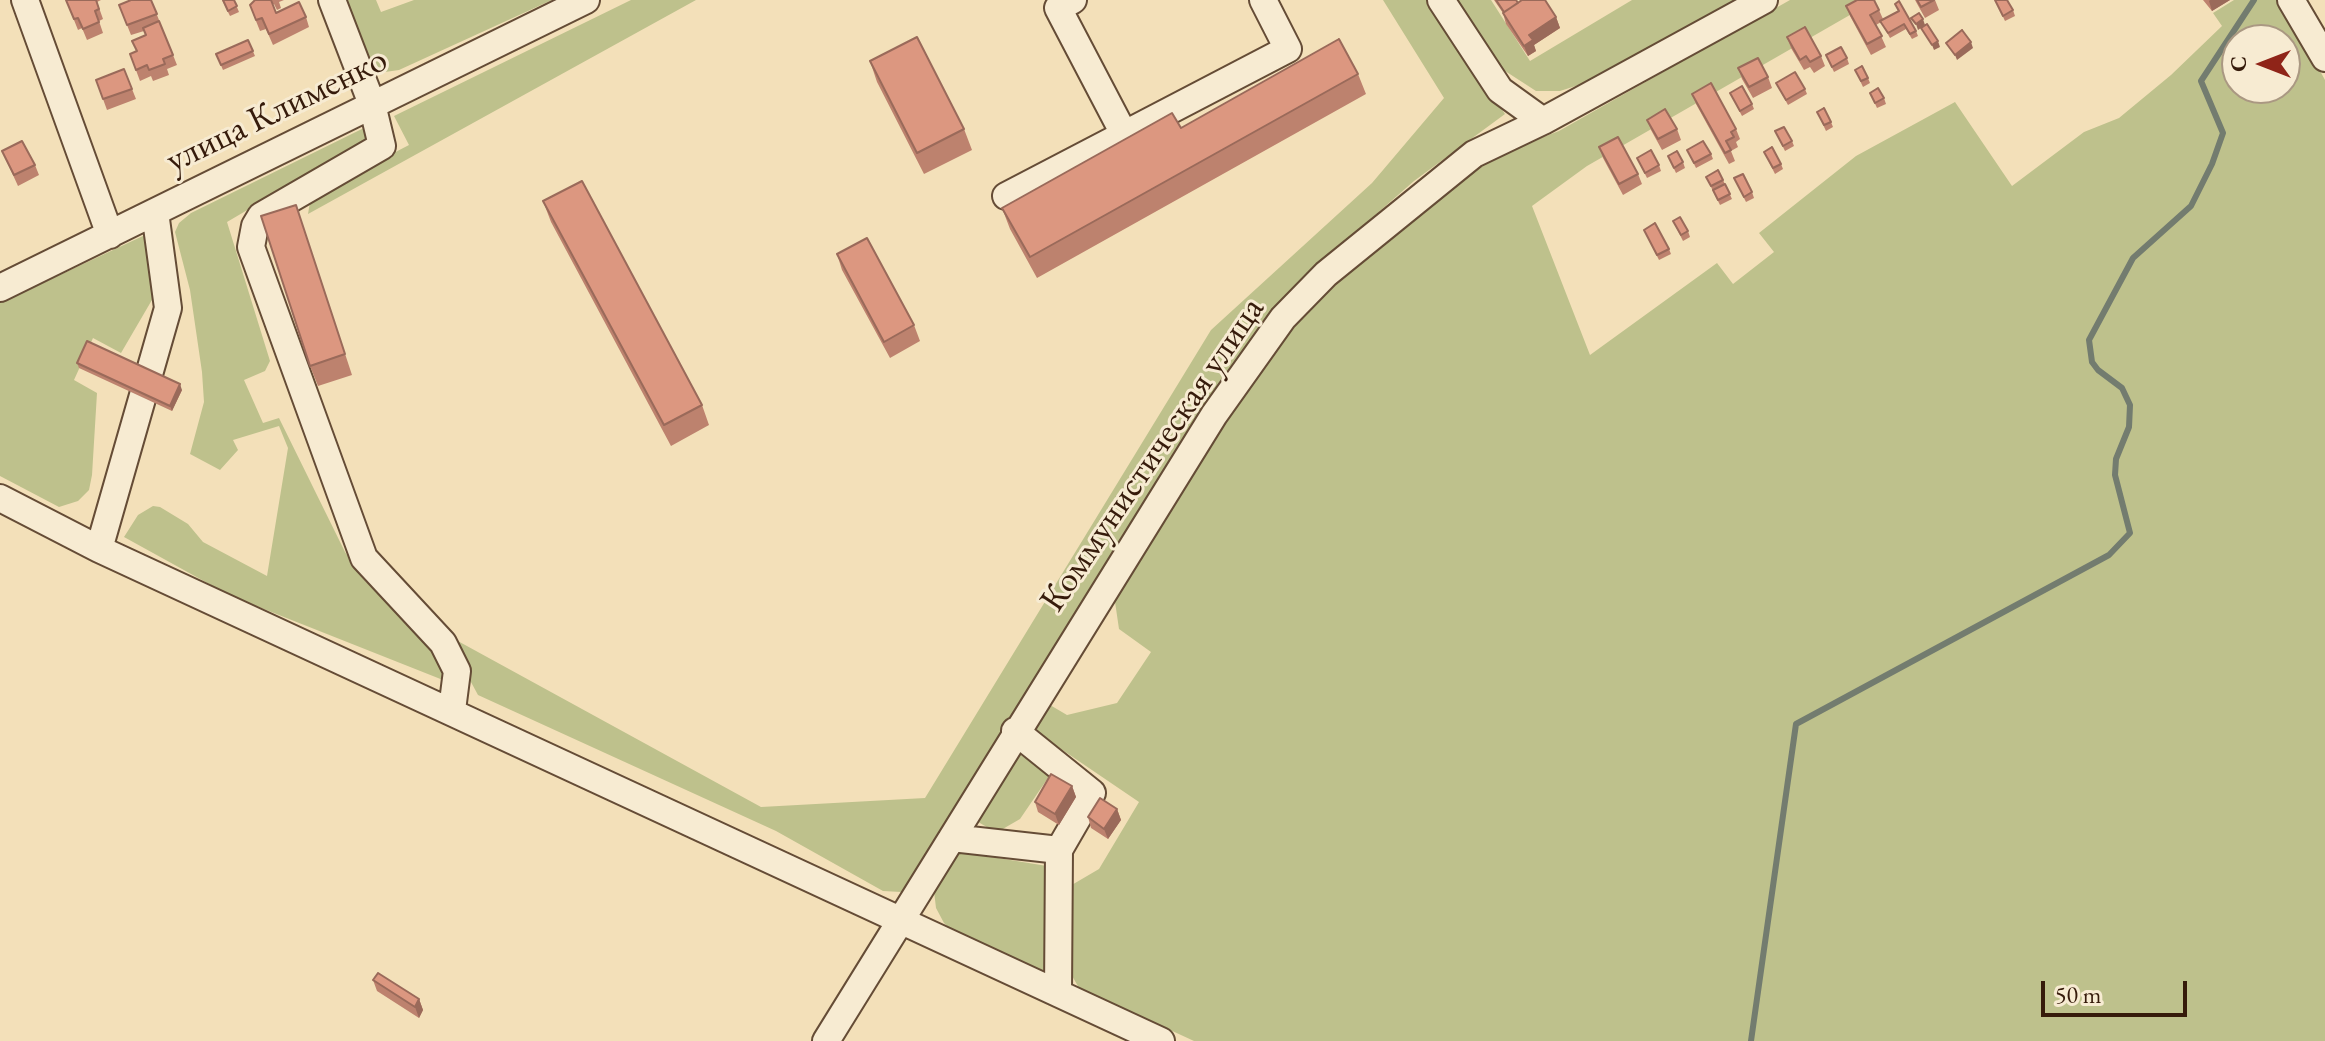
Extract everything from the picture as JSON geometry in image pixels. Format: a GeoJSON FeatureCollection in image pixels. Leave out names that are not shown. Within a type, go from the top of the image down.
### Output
{"type":"FeatureCollection","features":[{"type":"Feature","properties":{"kind":"street"},"geometry":{"type":"LineString","coordinates":[[25,0],[110,235]]}},
{"type":"Feature","properties":{"kind":"street"},"geometry":{"type":"LineString","coordinates":[[332,0],[372,104],[382,146],[261,216],[255,226],[251,247],[364,558],[443,643],[457,671],[452,710]]}},
{"type":"Feature","properties":{"kind":"street","name":"улица Клименко"},"geometry":{"type":"LineString","coordinates":[[0,288],[586,0]]}},
{"type":"Feature","properties":{"kind":"street"},"geometry":{"type":"LineString","coordinates":[[1073,0],[1058,8],[1124,134]]}},
{"type":"Feature","properties":{"kind":"street"},"geometry":{"type":"LineString","coordinates":[[1006,196],[1288,49],[1263,0]]}},
{"type":"Feature","properties":{"kind":"street"},"geometry":{"type":"LineString","coordinates":[[1441,0],[1500,90],[1543,121]]}},
{"type":"Feature","properties":{"kind":"street","name":"Коммунистическая улица"},"geometry":{"type":"LineString","coordinates":[[826,1041],[1015,731],[1214,415],[1283,318],[1326,274],[1474,154],[1543,121],[1764,0]]}},
{"type":"Feature","properties":{"kind":"street"},"geometry":{"type":"LineString","coordinates":[[2291,0],[2325,58]]}},
{"type":"Feature","properties":{"kind":"street"},"geometry":{"type":"LineString","coordinates":[[99,549],[168,308],[155,212]]}},
{"type":"Feature","properties":{"kind":"street"},"geometry":{"type":"LineString","coordinates":[[0,498],[99,549],[1161,1041]]}},
{"type":"Feature","properties":{"kind":"street"},"geometry":{"type":"LineString","coordinates":[[1015,731],[1092,793],[1059,850],[1058,993]]}},
{"type":"Feature","properties":{"kind":"street"},"geometry":{"type":"LineString","coordinates":[[952,838],[1059,850]]}},
{"type":"Feature","properties":{"kind":"green space"},"geometry":{"type":"Polygon","coordinates":[[[347,0],[376,0],[381,12],[414,0],[552,0],[399,70],[385,72],[372,66],[347,0]]]}},
{"type":"Feature","properties":{"kind":"green space"},"geometry":{"type":"Polygon","coordinates":[[[631,0],[696,0],[308,214],[311,196],[409,145],[394,116],[631,0]]]}},
{"type":"Feature","properties":{"kind":"green space"},"geometry":{"type":"Polygon","coordinates":[[[1383,0],[1428,0],[1505,114],[1414,181],[1324,260],[1279,306],[1246,346],[914,884],[901,892],[883,891],[776,831],[478,695],[445,634],[761,807],[925,798],[1211,330],[1372,183],[1444,98],[1383,0]]]}},
{"type":"Feature","properties":{"kind":"green space"},"geometry":{"type":"Polygon","coordinates":[[[1455,0],[1491,0],[1530,61],[1632,0],[1735,0],[1588,82],[1560,91],[1536,91],[1502,69],[1455,0]]]}},
{"type":"Feature","properties":{"kind":"green space"},"geometry":{"type":"Polygon","coordinates":[[[1790,0],[1876,0],[1587,166],[1532,206],[1590,355],[1717,263],[1733,284],[1774,252],[1759,233],[1856,156],[1955,102],[2012,186],[2084,132],[2119,118],[2171,75],[2221,27],[2221,104],[2301,104],[2301,36],[2325,80],[2325,1041],[1194,1041],[1079,988],[1067,967],[1070,886],[1099,869],[1139,802],[1033,730],[1050,705],[1067,715],[1117,703],[1151,652],[1119,629],[1114,595],[1276,346],[1311,306],[1394,228],[1483,160],[1559,131],[1790,0]]]}},
{"type":"Feature","properties":{"kind":"green space"},"geometry":{"type":"Polygon","coordinates":[[[2234,0],[2281,0],[2294,24],[2221,25],[2213,13],[2234,0]]]}},
{"type":"Feature","properties":{"kind":"green space"},"geometry":{"type":"Polygon","coordinates":[[[368,126],[373,136],[227,222],[270,361],[265,371],[244,380],[263,423],[279,418],[345,552],[365,581],[429,640],[448,670],[443,680],[231,596],[124,537],[138,515],[153,506],[160,507],[188,524],[203,542],[267,576],[288,448],[279,426],[233,440],[238,450],[220,470],[190,454],[204,402],[202,372],[190,290],[175,232],[179,223],[191,213],[368,126]]]}},
{"type":"Feature","properties":{"kind":"green space"},"geometry":{"type":"Polygon","coordinates":[[[145,235],[156,293],[121,353],[93,338],[74,380],[97,393],[89,490],[78,501],[59,507],[0,476],[0,303],[145,235]]]}},
{"type":"Feature","properties":{"kind":"green space"},"geometry":{"type":"Polygon","coordinates":[[[1015,751],[1050,775],[1020,819],[1001,830],[992,830],[973,819],[1015,751]]]}},
{"type":"Feature","properties":{"kind":"green space"},"geometry":{"type":"Polygon","coordinates":[[[955,851],[1047,866],[1053,975],[956,934],[944,923],[936,908],[934,891],[955,851]]]}},
{"type":"Feature","properties":{"kind":"building"},"geometry":{"type":"Polygon","coordinates":[[[66,0],[96,0],[99,9],[95,11],[99,22],[83,29],[78,18],[74,19],[66,0]]]}},
{"type":"Feature","properties":{"kind":"building"},"geometry":{"type":"Polygon","coordinates":[[[131,0],[151,0],[157,14],[127,25],[119,5],[131,0]]]}},
{"type":"Feature","properties":{"kind":"building"},"geometry":{"type":"Polygon","coordinates":[[[223,0],[234,0],[237,6],[228,11],[223,0]]]}},
{"type":"Feature","properties":{"kind":"building"},"geometry":{"type":"Polygon","coordinates":[[[255,0],[271,0],[276,13],[299,2],[306,17],[269,34],[262,18],[256,20],[250,5],[255,0]]]}},
{"type":"Feature","properties":{"kind":"building"},"geometry":{"type":"Polygon","coordinates":[[[1496,0],[1516,0],[1518,3],[1504,12],[1496,0]]]}},
{"type":"Feature","properties":{"kind":"building"},"geometry":{"type":"Polygon","coordinates":[[[1522,0],[1545,0],[1556,17],[1529,35],[1533,40],[1524,46],[1503,13],[1522,0]]]}},
{"type":"Feature","properties":{"kind":"building"},"geometry":{"type":"Polygon","coordinates":[[[1857,0],[1874,0],[1879,10],[1870,15],[1882,36],[1867,44],[1846,6],[1857,0]]]}},
{"type":"Feature","properties":{"kind":"building"},"geometry":{"type":"Polygon","coordinates":[[[1917,0],[1934,0],[1921,7],[1917,0]]]}},
{"type":"Feature","properties":{"kind":"building"},"geometry":{"type":"Polygon","coordinates":[[[1995,0],[2007,0],[2013,10],[2003,16],[1995,0]]]}},
{"type":"Feature","properties":{"kind":"building"},"geometry":{"type":"Polygon","coordinates":[[[1899,1],[1916,31],[1910,34],[1904,24],[1888,33],[1880,21],[1899,11],[1895,4],[1899,1]]]}},
{"type":"Feature","properties":{"kind":"building"},"geometry":{"type":"Polygon","coordinates":[[[1919,13],[1923,19],[1916,24],[1911,18],[1919,13]]]}},
{"type":"Feature","properties":{"kind":"building"},"geometry":{"type":"Polygon","coordinates":[[[159,21],[173,55],[163,59],[165,64],[149,70],[147,65],[136,70],[130,54],[137,51],[132,41],[146,35],[143,28],[159,21]]]}},
{"type":"Feature","properties":{"kind":"building"},"geometry":{"type":"Polygon","coordinates":[[[1927,24],[1938,41],[1932,45],[1921,28],[1927,24]]]}},
{"type":"Feature","properties":{"kind":"building"},"geometry":{"type":"Polygon","coordinates":[[[1805,27],[1821,56],[1810,62],[1806,56],[1800,60],[1787,37],[1805,27]]]}},
{"type":"Feature","properties":{"kind":"building"},"geometry":{"type":"Polygon","coordinates":[[[1962,30],[1971,42],[1955,55],[1946,43],[1962,30]]]}},
{"type":"Feature","properties":{"kind":"building"},"geometry":{"type":"Polygon","coordinates":[[[917,37],[964,129],[917,153],[870,61],[917,37]]]}},
{"type":"Feature","properties":{"kind":"building"},"geometry":{"type":"Polygon","coordinates":[[[1339,39],[1358,74],[1030,257],[1002,208],[1172,113],[1181,128],[1339,39]]]}},
{"type":"Feature","properties":{"kind":"building"},"geometry":{"type":"Polygon","coordinates":[[[248,40],[253,51],[221,65],[216,54],[248,40]]]}},
{"type":"Feature","properties":{"kind":"building"},"geometry":{"type":"Polygon","coordinates":[[[1841,47],[1847,58],[1832,67],[1826,55],[1841,47]]]}},
{"type":"Feature","properties":{"kind":"building"},"geometry":{"type":"Polygon","coordinates":[[[1758,58],[1768,77],[1749,87],[1738,68],[1758,58]]]}},
{"type":"Feature","properties":{"kind":"building"},"geometry":{"type":"Polygon","coordinates":[[[1862,66],[1868,78],[1861,81],[1855,70],[1862,66]]]}},
{"type":"Feature","properties":{"kind":"building"},"geometry":{"type":"Polygon","coordinates":[[[124,69],[132,89],[103,99],[96,80],[124,69]]]}},
{"type":"Feature","properties":{"kind":"building"},"geometry":{"type":"Polygon","coordinates":[[[1795,72],[1805,89],[1786,100],[1776,83],[1795,72]]]}},
{"type":"Feature","properties":{"kind":"building"},"geometry":{"type":"Polygon","coordinates":[[[1711,83],[1736,129],[1731,132],[1734,137],[1726,141],[1731,150],[1725,153],[1692,94],[1711,83]]]}},
{"type":"Feature","properties":{"kind":"building"},"geometry":{"type":"Polygon","coordinates":[[[1742,86],[1752,104],[1740,111],[1730,93],[1742,86]]]}},
{"type":"Feature","properties":{"kind":"building"},"geometry":{"type":"Polygon","coordinates":[[[1878,88],[1884,98],[1875,103],[1870,93],[1878,88]]]}},
{"type":"Feature","properties":{"kind":"building"},"geometry":{"type":"Polygon","coordinates":[[[1824,108],[1831,122],[1824,125],[1817,112],[1824,108]]]}},
{"type":"Feature","properties":{"kind":"building"},"geometry":{"type":"Polygon","coordinates":[[[1665,109],[1677,129],[1658,139],[1647,120],[1665,109]]]}},
{"type":"Feature","properties":{"kind":"building"},"geometry":{"type":"Polygon","coordinates":[[[1784,127],[1792,141],[1783,146],[1775,131],[1784,127]]]}},
{"type":"Feature","properties":{"kind":"building"},"geometry":{"type":"Polygon","coordinates":[[[1618,137],[1638,174],[1619,184],[1599,147],[1618,137]]]}},
{"type":"Feature","properties":{"kind":"building"},"geometry":{"type":"Polygon","coordinates":[[[22,141],[35,165],[14,175],[2,151],[22,141]]]}},
{"type":"Feature","properties":{"kind":"building"},"geometry":{"type":"Polygon","coordinates":[[[1703,141],[1711,154],[1694,163],[1687,150],[1703,141]]]}},
{"type":"Feature","properties":{"kind":"building"},"geometry":{"type":"Polygon","coordinates":[[[1772,147],[1781,164],[1773,168],[1764,152],[1772,147]]]}},
{"type":"Feature","properties":{"kind":"building"},"geometry":{"type":"Polygon","coordinates":[[[1651,150],[1659,165],[1645,173],[1637,158],[1651,150]]]}},
{"type":"Feature","properties":{"kind":"building"},"geometry":{"type":"Polygon","coordinates":[[[1677,151],[1683,162],[1674,168],[1668,156],[1677,151]]]}},
{"type":"Feature","properties":{"kind":"building"},"geometry":{"type":"Polygon","coordinates":[[[1718,170],[1723,180],[1711,186],[1706,177],[1718,170]]]}},
{"type":"Feature","properties":{"kind":"building"},"geometry":{"type":"Polygon","coordinates":[[[1743,174],[1752,192],[1744,197],[1734,178],[1743,174]]]}},
{"type":"Feature","properties":{"kind":"building"},"geometry":{"type":"Polygon","coordinates":[[[582,181],[702,405],[664,425],[543,201],[582,181]]]}},
{"type":"Feature","properties":{"kind":"building"},"geometry":{"type":"Polygon","coordinates":[[[1725,184],[1730,194],[1718,200],[1713,190],[1725,184]]]}},
{"type":"Feature","properties":{"kind":"building"},"geometry":{"type":"Polygon","coordinates":[[[296,205],[345,354],[310,366],[261,216],[296,205]]]}},
{"type":"Feature","properties":{"kind":"building"},"geometry":{"type":"Polygon","coordinates":[[[1680,217],[1688,231],[1681,235],[1673,221],[1680,217]]]}},
{"type":"Feature","properties":{"kind":"building"},"geometry":{"type":"Polygon","coordinates":[[[1655,223],[1669,249],[1657,255],[1644,230],[1655,223]]]}},
{"type":"Feature","properties":{"kind":"building"},"geometry":{"type":"Polygon","coordinates":[[[867,238],[914,325],[884,342],[837,254],[867,238]]]}},
{"type":"Feature","properties":{"kind":"building"},"geometry":{"type":"Polygon","coordinates":[[[87,341],[180,384],[170,406],[77,363],[87,341]]]}},
{"type":"Feature","properties":{"kind":"building"},"geometry":{"type":"Polygon","coordinates":[[[1051,774],[1072,786],[1055,814],[1035,802],[1051,774]]]}},
{"type":"Feature","properties":{"kind":"building"},"geometry":{"type":"Polygon","coordinates":[[[1100,798],[1117,809],[1104,829],[1088,817],[1100,798]]]}},
{"type":"Feature","properties":{"kind":"building"},"geometry":{"type":"Polygon","coordinates":[[[378,973],[419,999],[415,1007],[373,980],[378,973]]]}},
{"type":"Feature","properties":{"kind":"waterway"},"geometry":{"type":"LineString","coordinates":[[1751,1041],[1796,724],[2109,555],[2130,533],[2115,475],[2116,459],[2129,427],[2130,405],[2122,388],[2092,362],[2089,340],[2133,258],[2191,206],[2212,164],[2223,133],[2201,81],[2254,0]]}}]}
